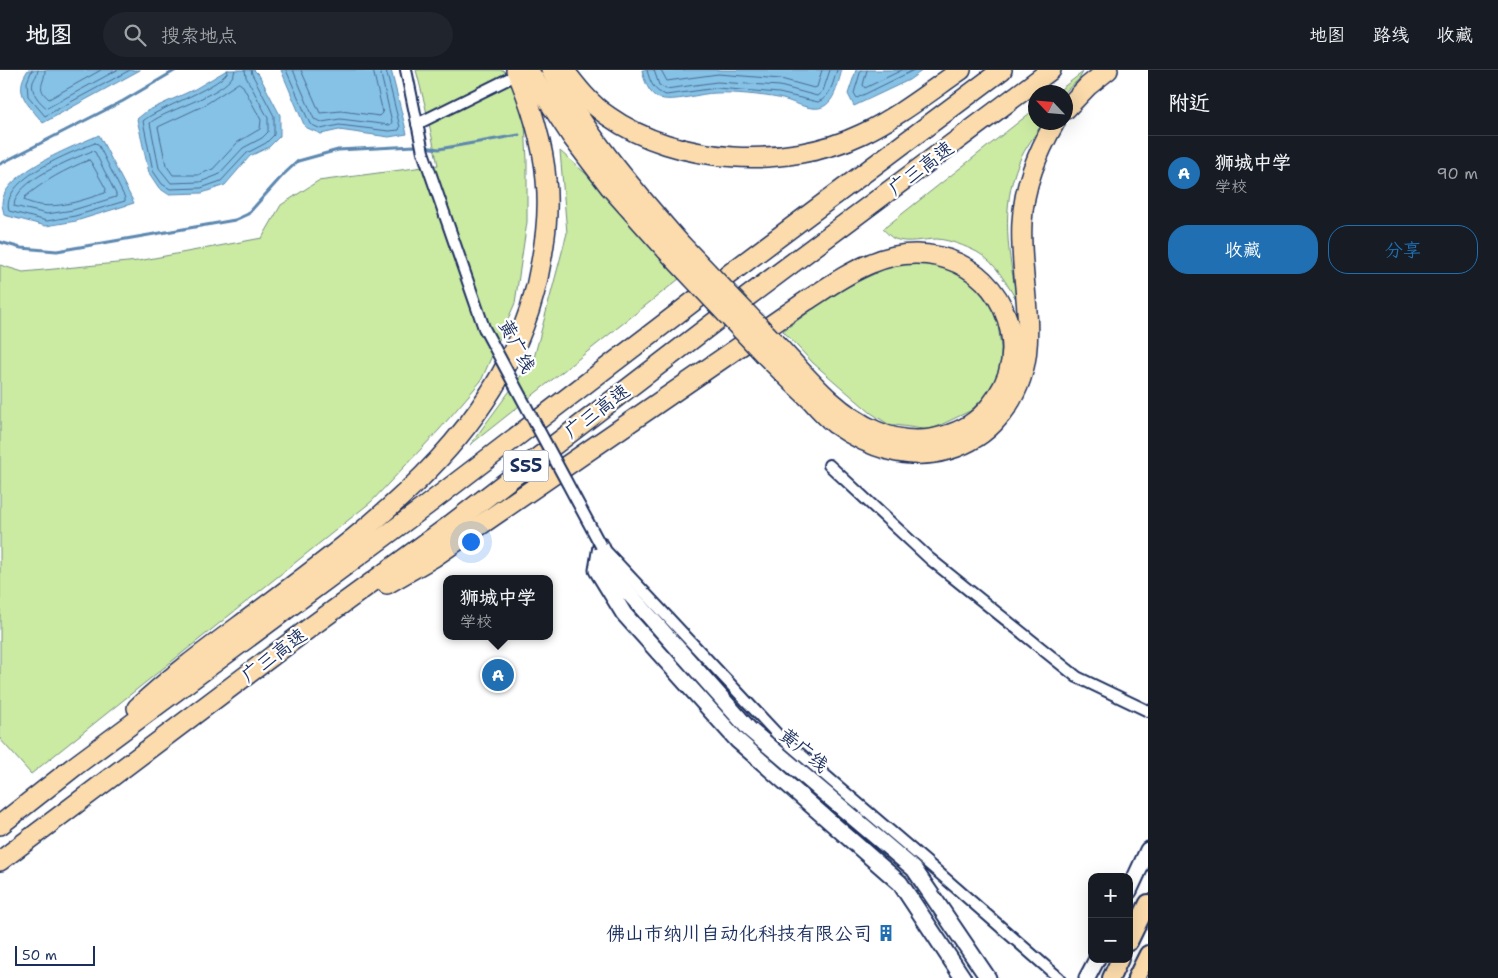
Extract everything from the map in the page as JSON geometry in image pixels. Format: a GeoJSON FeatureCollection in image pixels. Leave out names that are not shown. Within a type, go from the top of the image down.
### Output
{"type":"FeatureCollection","features":[{"type":"Feature","properties":{"kind":"highway"},"geometry":{"type":"LineString","coordinates":[[551,70],[586,128],[627,181],[673,247]]}},
{"type":"Feature","properties":{"kind":"highway"},"geometry":{"type":"LineString","coordinates":[[564,70],[592,103],[609,116],[646,136],[677,148],[703,154],[755,158],[806,151],[836,144],[862,134],[894,117],[961,70]]}},
{"type":"Feature","properties":{"kind":"highway","name":"广三高速"},"geometry":{"type":"LineString","coordinates":[[0,825],[75,766],[426,505],[732,272],[1002,70]]}},
{"type":"Feature","properties":{"kind":"highway","name":"广三高速"},"geometry":{"type":"LineString","coordinates":[[0,861],[312,626],[445,529],[747,297],[1051,70]]}},
{"type":"Feature","properties":{"kind":"highway"},"geometry":{"type":"LineString","coordinates":[[1073,102],[1088,86],[1108,70]]}},
{"type":"Feature","properties":{"kind":"highway"},"geometry":{"type":"LineString","coordinates":[[519,72],[604,180],[673,247],[771,350],[833,423],[856,437],[900,454],[938,454],[974,440],[991,426],[1006,409],[1016,393],[1023,376],[1027,357],[1028,332],[1021,246],[1024,199],[1035,159],[1051,130]]}},
{"type":"Feature","properties":{"kind":"highway"},"geometry":{"type":"LineString","coordinates":[[75,766],[164,682],[341,549],[390,508],[455,441],[484,402],[516,345],[530,311],[539,278],[544,248],[546,180],[531,109],[519,72]]}},
{"type":"Feature","properties":{"kind":"highway"},"geometry":{"type":"LineString","coordinates":[[312,626],[434,557],[806,300],[873,262],[916,253],[929,254],[958,262],[975,273],[989,286],[1004,308],[1008,317],[1013,353],[1002,390],[990,408],[975,422],[958,432],[939,438],[918,440],[898,438],[877,432],[857,422],[836,407],[771,350]]}},
{"type":"Feature","properties":{"kind":"main road"},"geometry":{"type":"LineString","coordinates":[[1133,934],[1148,903]]}},
{"type":"Feature","properties":{"kind":"main road"},"geometry":{"type":"LineString","coordinates":[[1136,978],[1148,954]]}},
{"type":"Feature","properties":{"kind":"main road"},"geometry":{"type":"LineString","coordinates":[[1111,978],[1118,963]]}},
{"type":"Feature","properties":{"kind":"street","name":"黄广线"},"geometry":{"type":"LineString","coordinates":[[406,70],[422,147],[484,328],[601,546],[611,573],[749,729],[914,869],[988,978]]}},
{"type":"Feature","properties":{"kind":"street"},"geometry":{"type":"LineString","coordinates":[[417,124],[519,72]]}},
{"type":"Feature","properties":{"kind":"street"},"geometry":{"type":"LineString","coordinates":[[829,465],[930,559],[1077,677],[1148,711]]}},
{"type":"Feature","properties":{"kind":"street","name":"黄广线"},"geometry":{"type":"LineString","coordinates":[[601,546],[597,570],[624,614],[738,740],[900,883],[963,978]]}},
{"type":"Feature","properties":{"kind":"street"},"geometry":{"type":"LineString","coordinates":[[601,546],[777,734],[1059,978]]}},
{"type":"Feature","properties":{"kind":"street"},"geometry":{"type":"LineString","coordinates":[[1133,882],[1148,850]]}},
{"type":"Feature","properties":{"kind":"street"},"geometry":{"type":"LineString","coordinates":[[1086,978],[1095,963]]}},
{"type":"Feature","properties":{"kind":"green space"},"geometry":{"type":"Polygon","coordinates":[[[416,70],[503,70],[516,85],[524,107],[527,160],[527,222],[515,303],[481,381],[439,430],[371,502],[31,774],[0,739],[0,265],[23,272],[138,261],[262,238],[281,205],[318,181],[438,165],[416,70]]]}},
{"type":"Feature","properties":{"kind":"green space"},"geometry":{"type":"Polygon","coordinates":[[[1083,72],[1073,85],[1066,85],[1083,72]]]}},
{"type":"Feature","properties":{"kind":"green space"},"geometry":{"type":"Polygon","coordinates":[[[1028,115],[1028,130],[1038,130],[1019,162],[1009,196],[1008,214],[1011,267],[1018,302],[996,268],[977,252],[937,239],[900,240],[892,237],[883,229],[1028,115]]]}},
{"type":"Feature","properties":{"kind":"green space"},"geometry":{"type":"Polygon","coordinates":[[[560,151],[585,173],[679,279],[470,445],[534,358],[567,233],[560,151]]]}},
{"type":"Feature","properties":{"kind":"green space"},"geometry":{"type":"Polygon","coordinates":[[[897,263],[927,263],[959,273],[980,290],[996,309],[1001,347],[1001,365],[994,388],[970,411],[930,430],[888,424],[871,413],[813,363],[783,331],[836,292],[897,263]]]}},
{"type":"Feature","properties":{"kind":"water"},"geometry":{"type":"Polygon","coordinates":[[[28,70],[140,70],[43,123],[28,104],[22,92],[23,78],[28,70]]]}},
{"type":"Feature","properties":{"kind":"water"},"geometry":{"type":"Polygon","coordinates":[[[227,70],[254,70],[259,75],[280,115],[280,136],[269,147],[250,156],[225,185],[202,193],[168,194],[159,188],[149,173],[137,119],[147,111],[195,89],[227,70]]]}},
{"type":"Feature","properties":{"kind":"water"},"geometry":{"type":"Polygon","coordinates":[[[281,70],[391,70],[407,134],[389,137],[339,130],[321,134],[305,127],[281,70]]]}},
{"type":"Feature","properties":{"kind":"water"},"geometry":{"type":"Polygon","coordinates":[[[642,70],[842,70],[832,98],[824,106],[814,108],[778,98],[739,93],[709,93],[680,99],[659,98],[652,94],[642,70]]]}},
{"type":"Feature","properties":{"kind":"water"},"geometry":{"type":"Polygon","coordinates":[[[856,70],[923,70],[909,80],[854,106],[848,94],[856,70]]]}},
{"type":"Feature","properties":{"kind":"water"},"geometry":{"type":"Polygon","coordinates":[[[99,135],[134,203],[76,221],[46,226],[4,215],[2,204],[5,193],[26,171],[58,153],[99,135]]]}},
{"type":"Feature","properties":{"kind":"waterway"},"geometry":{"type":"LineString","coordinates":[[0,164],[123,101],[176,70]]}},
{"type":"Feature","properties":{"kind":"waterway"},"geometry":{"type":"LineString","coordinates":[[0,242],[21,248],[57,251],[235,220],[248,214],[298,161],[338,150],[415,146],[439,149],[519,135]]}},
{"type":"Feature","properties":{"kind":"place","name":"狮城中学"},"geometry":{"type":"Point","coordinates":[498,675]}},
{"type":"Feature","properties":{"kind":"place","name":"佛山市纳川自动化科技有限公司"},"geometry":{"type":"Point","coordinates":[886,933]}}]}
